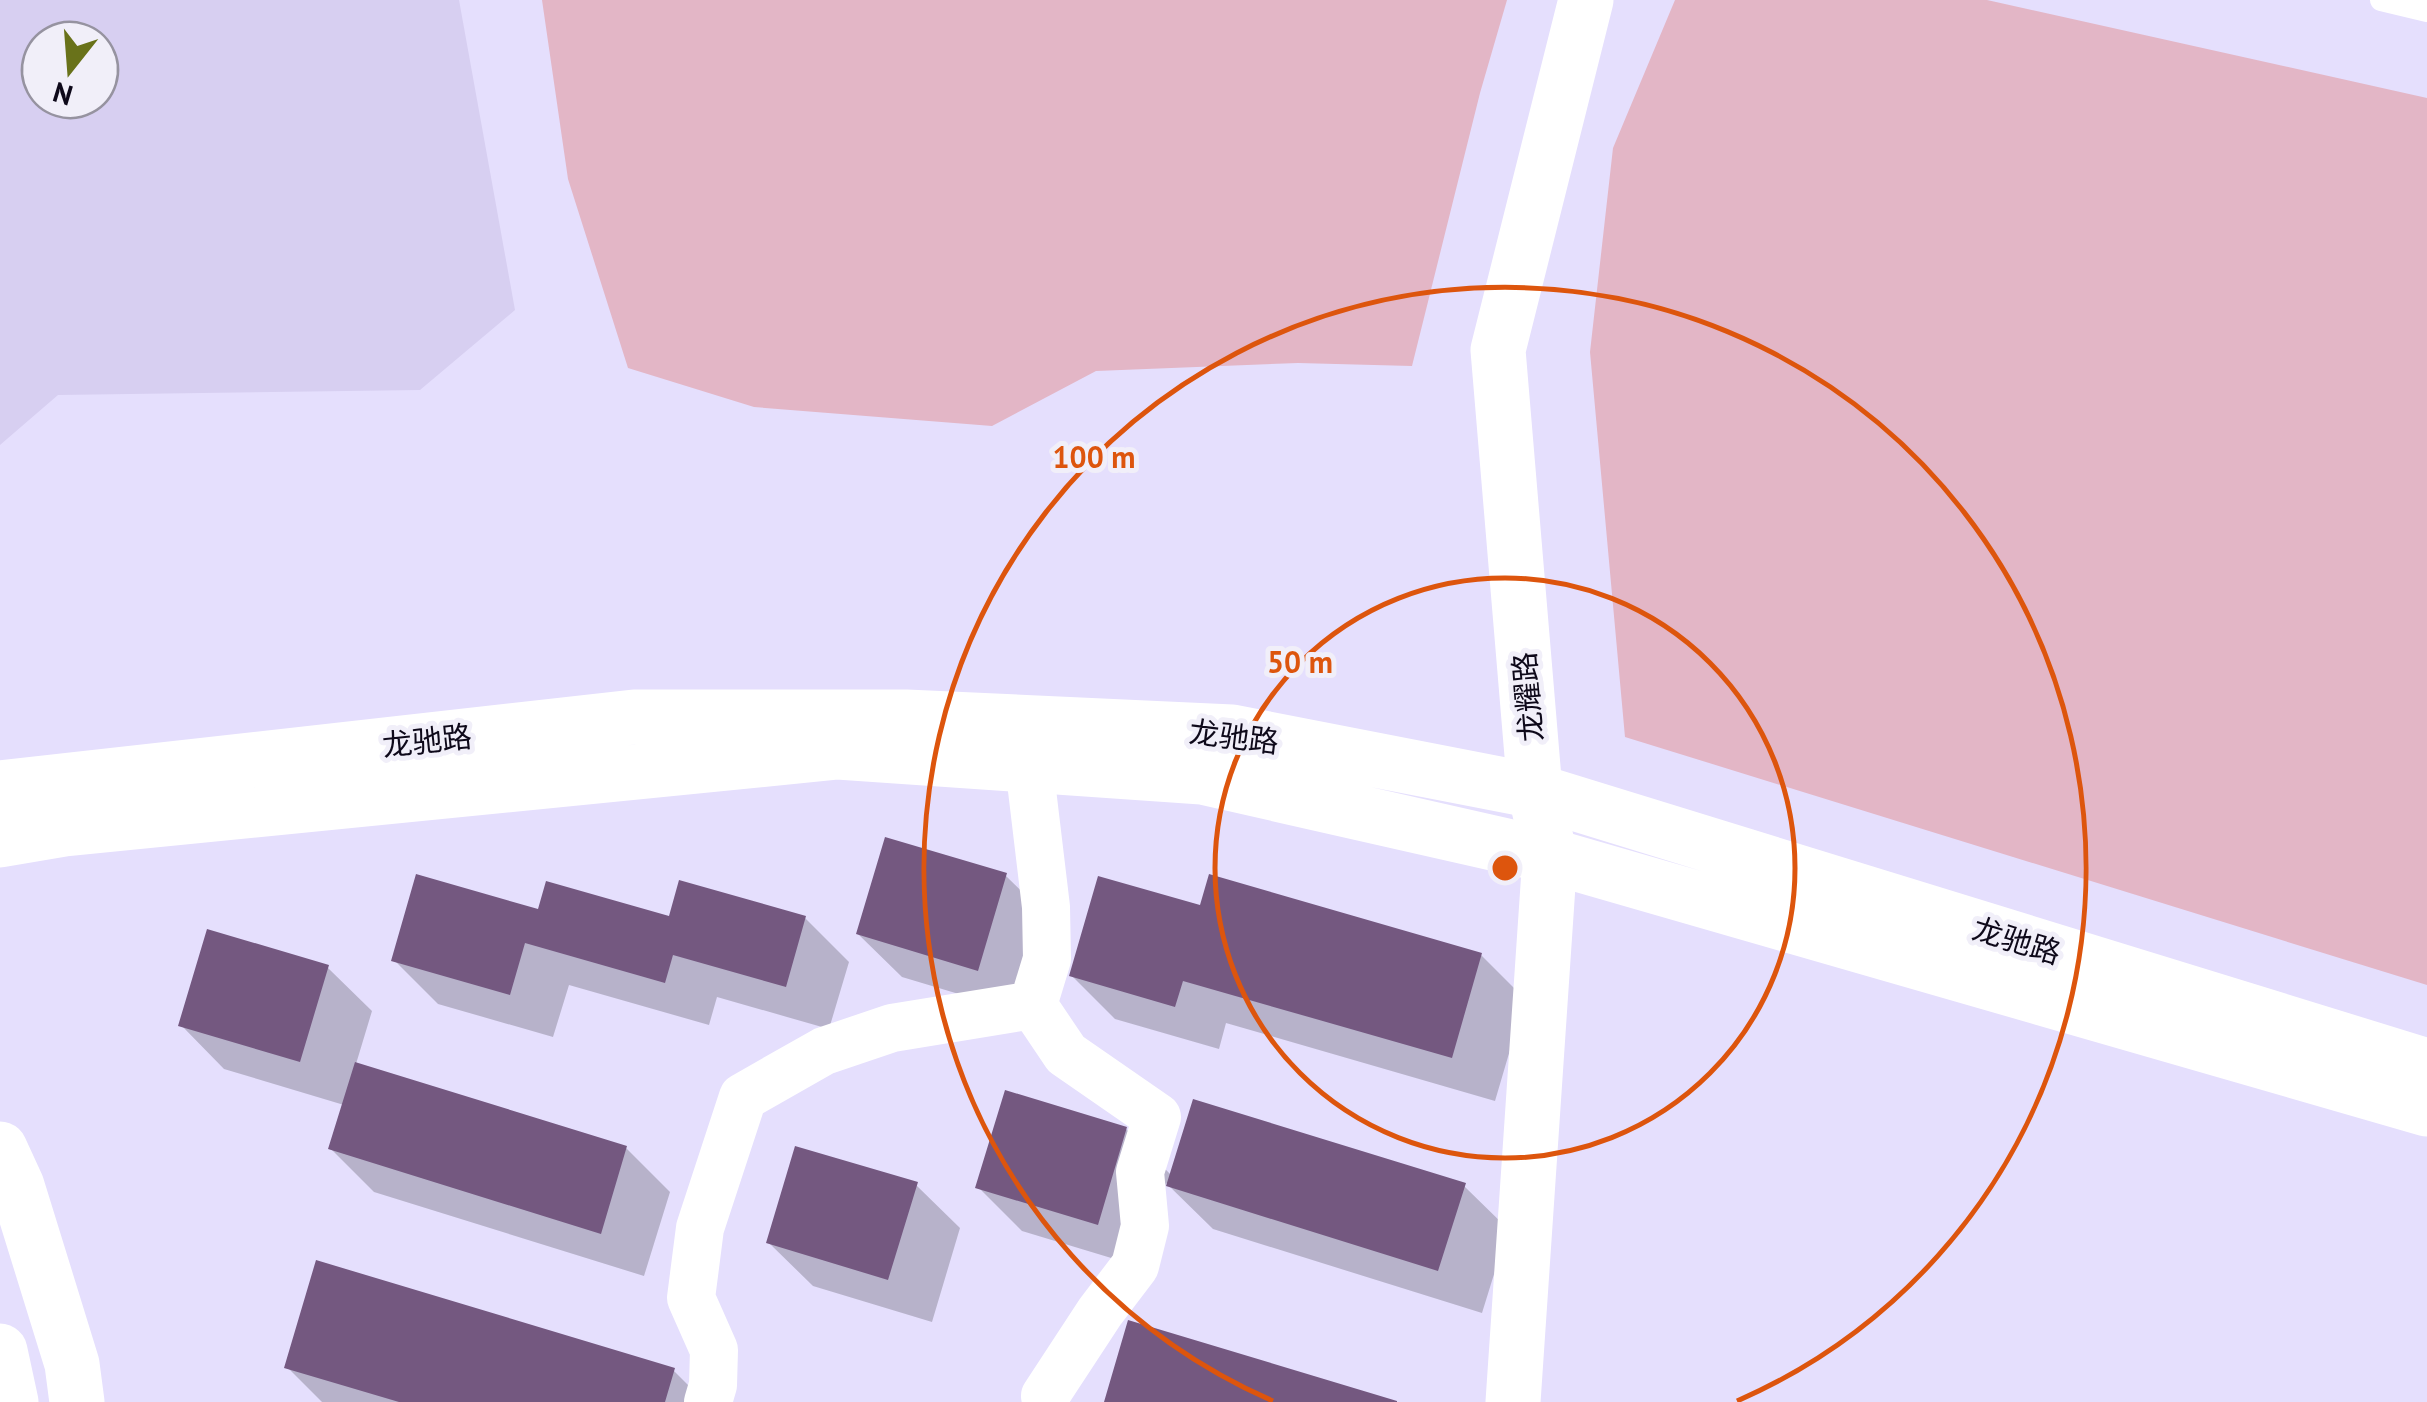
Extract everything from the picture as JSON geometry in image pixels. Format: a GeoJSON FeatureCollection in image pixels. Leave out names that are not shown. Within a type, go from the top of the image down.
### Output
{"type":"FeatureCollection","features":[{"type":"Feature","properties":{"kind":"main road","name":"龙耀路"},"geometry":{"type":"LineString","coordinates":[[1513,1402],[1550,856],[1535,791],[1498,350],[1586,0]]}},
{"type":"Feature","properties":{"kind":"main road","name":"龙驰路"},"geometry":{"type":"LineString","coordinates":[[0,788],[634,717],[906,717],[1232,732],[1535,791],[2427,1066]]}},
{"type":"Feature","properties":{"kind":"main road","name":"龙驰路"},"geometry":{"type":"LineString","coordinates":[[0,840],[64,829],[838,752],[1202,776],[1550,856],[2427,1108]]}},
{"type":"Feature","properties":{"kind":"main road"},"geometry":{"type":"LineString","coordinates":[[0,1149],[17,1186],[72,1364],[77,1402]]}},
{"type":"Feature","properties":{"kind":"main road"},"geometry":{"type":"LineString","coordinates":[[0,1351],[11,1402]]}},
{"type":"Feature","properties":{"kind":"street"},"geometry":{"type":"LineString","coordinates":[[1029,765],[1047,942],[1047,959],[1033,1005]]}},
{"type":"Feature","properties":{"kind":"street"},"geometry":{"type":"LineString","coordinates":[[708,1402],[713,1385],[714,1350],[691,1298],[693,1280],[700,1228],[743,1097],[824,1051],[892,1028],[1033,1005]]}},
{"type":"Feature","properties":{"kind":"street"},"geometry":{"type":"LineString","coordinates":[[1033,1005],[1066,1054],[1157,1117],[1140,1172],[1145,1226],[1135,1266],[1045,1396],[1046,1402]]}},
{"type":"Feature","properties":{"kind":"lane"},"geometry":{"type":"LineString","coordinates":[[2381,0],[2427,11]]}},
{"type":"Feature","properties":{"kind":"shaded area"},"geometry":{"type":"Polygon","coordinates":[[[0,0],[459,0],[515,310],[420,390],[58,395],[0,445],[0,0]]]}},
{"type":"Feature","properties":{"kind":"shaded area"},"geometry":{"type":"Polygon","coordinates":[[[542,0],[1507,0],[1412,366],[1298,363],[1096,371],[992,426],[754,407],[628,368],[568,179],[542,0]]]}},
{"type":"Feature","properties":{"kind":"shaded area"},"geometry":{"type":"Polygon","coordinates":[[[1675,0],[1987,0],[2427,98],[2427,985],[1625,737],[1590,352],[1613,148],[1675,0]]]}},
{"type":"Feature","properties":{"kind":"building"},"geometry":{"type":"Polygon","coordinates":[[[885,837],[1007,873],[978,971],[856,934],[885,837]]]}},
{"type":"Feature","properties":{"kind":"building"},"geometry":{"type":"Polygon","coordinates":[[[416,874],[538,909],[546,881],[669,916],[679,880],[806,916],[786,987],[673,955],[665,983],[525,943],[510,995],[391,961],[416,874]]]}},
{"type":"Feature","properties":{"kind":"building"},"geometry":{"type":"Polygon","coordinates":[[[1209,874],[1482,953],[1452,1058],[1183,981],[1175,1007],[1069,976],[1098,876],[1200,905],[1209,874]]]}},
{"type":"Feature","properties":{"kind":"building"},"geometry":{"type":"Polygon","coordinates":[[[207,929],[329,965],[300,1062],[178,1026],[207,929]]]}},
{"type":"Feature","properties":{"kind":"building"},"geometry":{"type":"Polygon","coordinates":[[[355,1062],[627,1146],[601,1234],[328,1149],[355,1062]]]}},
{"type":"Feature","properties":{"kind":"building"},"geometry":{"type":"Polygon","coordinates":[[[1005,1090],[1127,1127],[1098,1225],[975,1188],[1005,1090]]]}},
{"type":"Feature","properties":{"kind":"building"},"geometry":{"type":"Polygon","coordinates":[[[1193,1099],[1466,1183],[1438,1271],[1166,1186],[1193,1099]]]}},
{"type":"Feature","properties":{"kind":"building"},"geometry":{"type":"Polygon","coordinates":[[[795,1146],[918,1182],[888,1280],[766,1243],[795,1146]]]}},
{"type":"Feature","properties":{"kind":"building"},"geometry":{"type":"Polygon","coordinates":[[[316,1260],[675,1368],[665,1402],[399,1402],[284,1368],[316,1260]]]}},
{"type":"Feature","properties":{"kind":"building"},"geometry":{"type":"Polygon","coordinates":[[[1128,1320],[1397,1401],[1397,1402],[1104,1402],[1128,1320]]]}}]}
